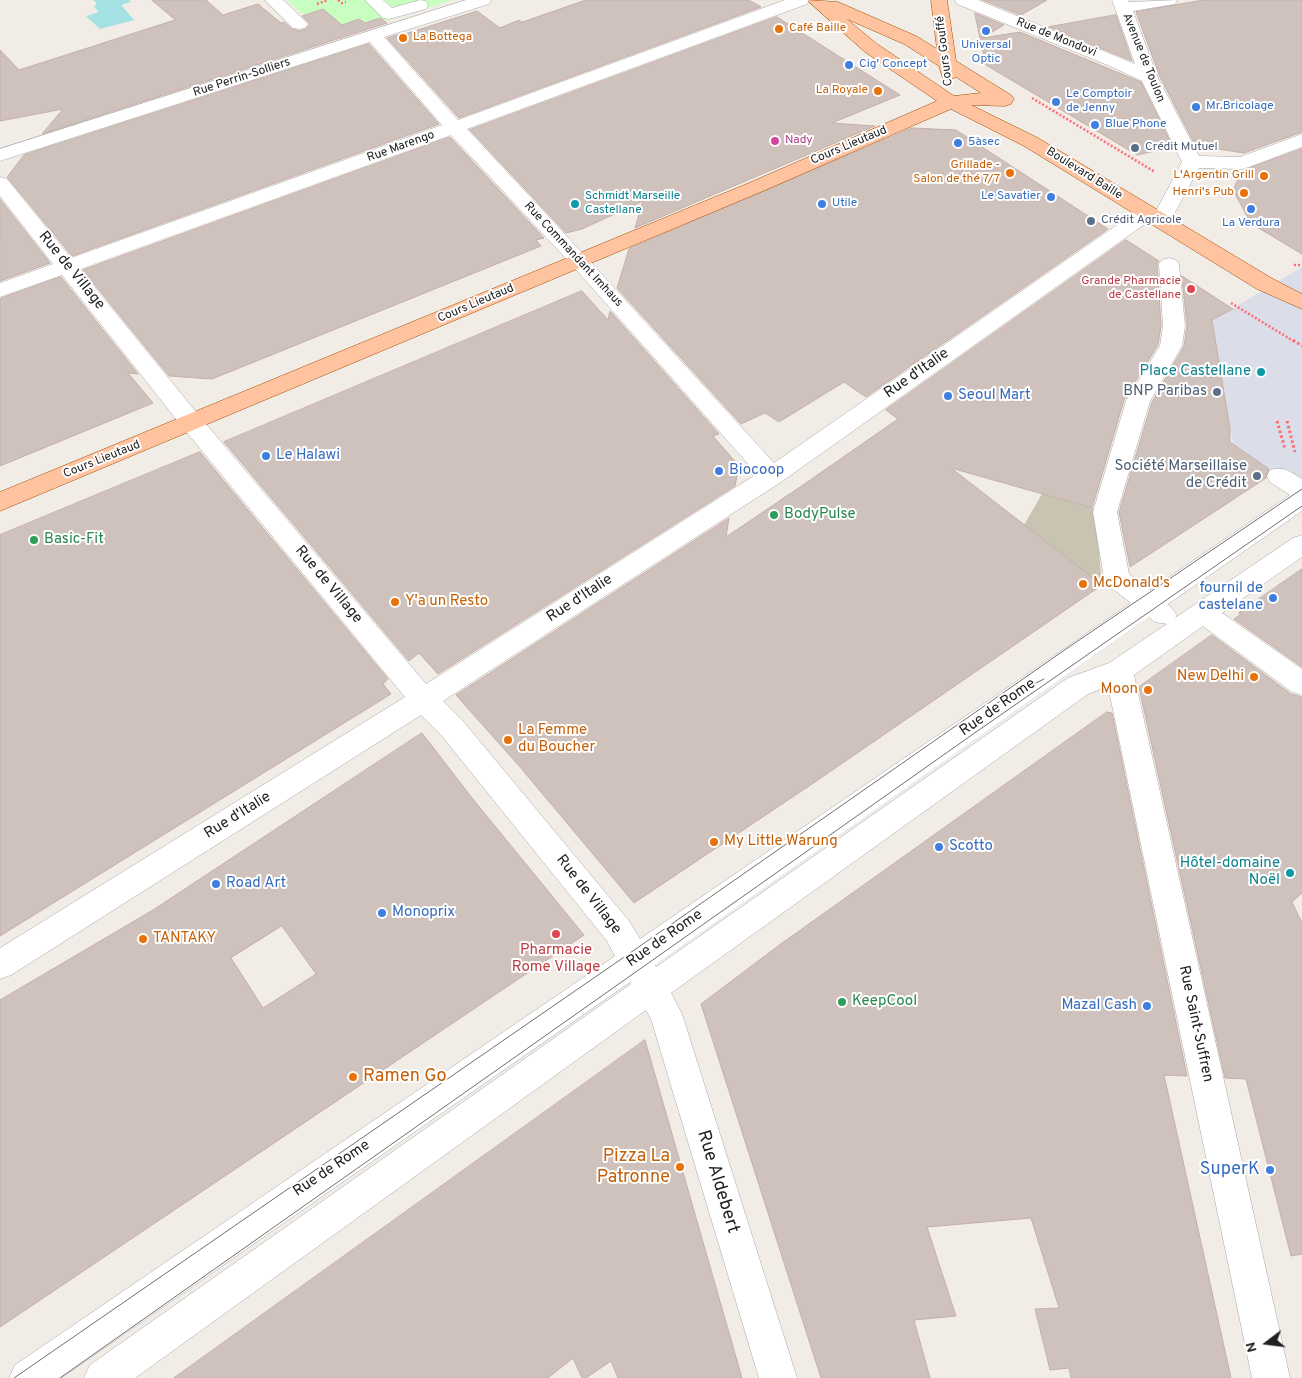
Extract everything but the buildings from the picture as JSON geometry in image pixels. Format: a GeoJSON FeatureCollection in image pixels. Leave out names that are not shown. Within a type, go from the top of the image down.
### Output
{"type":"FeatureCollection","features":[{"type":"Feature","properties":{"kind":"main road","name":"Boulevard Baille"},"geometry":{"type":"LineString","coordinates":[[815,0],[871,48],[951,102],[1031,142],[1265,284],[1302,302]]}},
{"type":"Feature","properties":{"kind":"main road","name":"Boulevard Baille"},"geometry":{"type":"LineString","coordinates":[[820,0],[903,36],[948,62],[1004,99],[1031,142]]}},
{"type":"Feature","properties":{"kind":"main road","name":"Cours Gouffé"},"geometry":{"type":"LineString","coordinates":[[939,0],[948,62],[951,102]]}},
{"type":"Feature","properties":{"kind":"main road"},"geometry":{"type":"LineString","coordinates":[[951,102],[978,98],[1004,99]]}},
{"type":"Feature","properties":{"kind":"main road","name":"Cours Lieutaud"},"geometry":{"type":"LineString","coordinates":[[0,502],[579,261],[951,102]]}},
{"type":"Feature","properties":{"kind":"street"},"geometry":{"type":"LineString","coordinates":[[273,0],[321,52]]}},
{"type":"Feature","properties":{"kind":"street"},"geometry":{"type":"LineString","coordinates":[[373,0],[389,14],[435,0]]}},
{"type":"Feature","properties":{"kind":"street","name":"Rue Perrin-Solliers"},"geometry":{"type":"LineString","coordinates":[[0,155],[483,0]]}},
{"type":"Feature","properties":{"kind":"street","name":"Rue Marengo"},"geometry":{"type":"LineString","coordinates":[[0,290],[455,127],[801,0]]}},
{"type":"Feature","properties":{"kind":"street","name":"Rue de Mondovi"},"geometry":{"type":"LineString","coordinates":[[963,0],[1116,62],[1149,78]]}},
{"type":"Feature","properties":{"kind":"street"},"geometry":{"type":"LineString","coordinates":[[1122,4],[1169,0]]}},
{"type":"Feature","properties":{"kind":"street","name":"Avenue de Toulon"},"geometry":{"type":"LineString","coordinates":[[1122,4],[1149,78],[1192,162]]}},
{"type":"Feature","properties":{"kind":"street","name":"Rue Commandant Imhaus"},"geometry":{"type":"LineString","coordinates":[[373,36],[772,476]]}},
{"type":"Feature","properties":{"kind":"street"},"geometry":{"type":"LineString","coordinates":[[1154,217],[1192,162],[1242,163],[1302,140]]}},
{"type":"Feature","properties":{"kind":"street","name":"Rue de Village"},"geometry":{"type":"LineString","coordinates":[[0,183],[192,423],[423,698],[452,728],[618,931],[643,974]]}},
{"type":"Feature","properties":{"kind":"street","name":"Rue d'Italie"},"geometry":{"type":"LineString","coordinates":[[0,965],[393,719],[423,698],[463,675],[772,476],[1154,217]]}},
{"type":"Feature","properties":{"kind":"street"},"geometry":{"type":"LineString","coordinates":[[1169,264],[1174,326],[1171,346],[1138,401],[1105,512],[1117,578],[1181,627]]}},
{"type":"Feature","properties":{"kind":"street"},"geometry":{"type":"LineString","coordinates":[[1279,476],[1302,491]]}},
{"type":"Feature","properties":{"kind":"street","name":"Rue de Rome"},"geometry":{"type":"LineString","coordinates":[[103,1378],[1024,689],[1302,499]]}},
{"type":"Feature","properties":{"kind":"street","name":"Rue de Rome"},"geometry":{"type":"LineString","coordinates":[[28,1378],[643,974],[690,963],[1078,686],[1119,671],[1302,544]]}},
{"type":"Feature","properties":{"kind":"street"},"geometry":{"type":"LineString","coordinates":[[1202,612],[1302,684]]}},
{"type":"Feature","properties":{"kind":"street","name":"Rue Saint-Suffren"},"geometry":{"type":"LineString","coordinates":[[1119,671],[1271,1378]]}},
{"type":"Feature","properties":{"kind":"street","name":"Rue Aldebert"},"geometry":{"type":"LineString","coordinates":[[643,974],[666,1014],[778,1378]]}},
{"type":"Feature","properties":{"kind":"path"},"geometry":{"type":"LineString","coordinates":[[315,4],[328,0]]}},
{"type":"Feature","properties":{"kind":"path"},"geometry":{"type":"LineString","coordinates":[[1032,97],[1155,172]]}},
{"type":"Feature","properties":{"kind":"path"},"geometry":{"type":"LineString","coordinates":[[1294,265],[1302,265]]}},
{"type":"Feature","properties":{"kind":"path"},"geometry":{"type":"LineString","coordinates":[[1231,303],[1302,346]]}},
{"type":"Feature","properties":{"kind":"path"},"geometry":{"type":"LineString","coordinates":[[1277,421],[1286,451]]}},
{"type":"Feature","properties":{"kind":"path"},"geometry":{"type":"LineString","coordinates":[[1286,421],[1295,453]]}},
{"type":"Feature","properties":{"kind":"shaded area","name":"Place Castellane"},"geometry":{"type":"Polygon","coordinates":[[[1302,267],[1302,492],[1233,444],[1212,321],[1302,267]]]}},
{"type":"Feature","properties":{"kind":"shaded area"},"geometry":{"type":"Polygon","coordinates":[[[1042,494],[1095,509],[1102,585],[1024,525],[1042,494]]]}},
{"type":"Feature","properties":{"kind":"green space"},"geometry":{"type":"Polygon","coordinates":[[[286,0],[453,0],[385,21],[381,18],[365,23],[359,19],[342,25],[323,9],[304,15],[286,0]]]}},
{"type":"Feature","properties":{"kind":"water"},"geometry":{"type":"Polygon","coordinates":[[[93,0],[129,0],[131,2],[121,5],[134,20],[100,29],[86,16],[99,12],[94,7],[97,3],[93,0]]]}},
{"type":"Feature","properties":{"kind":"tram line"},"geometry":{"type":"LineString","coordinates":[[14,1378],[630,953],[1066,649],[1302,489]]}},
{"type":"Feature","properties":{"kind":"tram line"},"geometry":{"type":"LineString","coordinates":[[60,1378],[976,732],[1302,506]]}},
{"type":"Feature","properties":{"kind":"tram line"},"geometry":{"type":"LineString","coordinates":[[997,703],[1044,679]]}},
{"type":"Feature","properties":{"kind":"place","name":"Café Baille"},"geometry":{"type":"Point","coordinates":[779,29]}},
{"type":"Feature","properties":{"kind":"place","name":"Universal Optic"},"geometry":{"type":"Point","coordinates":[986,31]}},
{"type":"Feature","properties":{"kind":"place","name":"La Bottega"},"geometry":{"type":"Point","coordinates":[403,38]}},
{"type":"Feature","properties":{"kind":"place","name":"Cig' Concept"},"geometry":{"type":"Point","coordinates":[849,65]}},
{"type":"Feature","properties":{"kind":"place","name":"La Royale"},"geometry":{"type":"Point","coordinates":[878,91]}},
{"type":"Feature","properties":{"kind":"place","name":"Le Comptoir de Jenny"},"geometry":{"type":"Point","coordinates":[1056,102]}},
{"type":"Feature","properties":{"kind":"place","name":"Mr.Bricolage"},"geometry":{"type":"Point","coordinates":[1196,107]}},
{"type":"Feature","properties":{"kind":"place","name":"Blue Phone"},"geometry":{"type":"Point","coordinates":[1095,125]}},
{"type":"Feature","properties":{"kind":"place","name":"Nady"},"geometry":{"type":"Point","coordinates":[775,141]}},
{"type":"Feature","properties":{"kind":"place","name":"5àsec"},"geometry":{"type":"Point","coordinates":[958,143]}},
{"type":"Feature","properties":{"kind":"place","name":"Crédit Mutuel"},"geometry":{"type":"Point","coordinates":[1135,148]}},
{"type":"Feature","properties":{"kind":"place","name":"Grillade - Salon de thé 7/7"},"geometry":{"type":"Point","coordinates":[1010,173]}},
{"type":"Feature","properties":{"kind":"place","name":"L'Argentin Grill"},"geometry":{"type":"Point","coordinates":[1264,176]}},
{"type":"Feature","properties":{"kind":"place","name":"Henri's Pub"},"geometry":{"type":"Point","coordinates":[1244,193]}},
{"type":"Feature","properties":{"kind":"place","name":"Le Savatier"},"geometry":{"type":"Point","coordinates":[1051,197]}},
{"type":"Feature","properties":{"kind":"place","name":"Schmidt Marseille Castellane"},"geometry":{"type":"Point","coordinates":[575,204]}},
{"type":"Feature","properties":{"kind":"place","name":"Utile"},"geometry":{"type":"Point","coordinates":[822,204]}},
{"type":"Feature","properties":{"kind":"place","name":"La Verdura"},"geometry":{"type":"Point","coordinates":[1251,209]}},
{"type":"Feature","properties":{"kind":"place","name":"Crédit Agricole"},"geometry":{"type":"Point","coordinates":[1091,221]}},
{"type":"Feature","properties":{"kind":"place","name":"Grande Pharmacie de Castellane"},"geometry":{"type":"Point","coordinates":[1191,289]}},
{"type":"Feature","properties":{"kind":"place","name":"Place Castellane"},"geometry":{"type":"Point","coordinates":[1261,372]}},
{"type":"Feature","properties":{"kind":"place","name":"BNP Paribas"},"geometry":{"type":"Point","coordinates":[1217,392]}},
{"type":"Feature","properties":{"kind":"place","name":"Seoul Mart"},"geometry":{"type":"Point","coordinates":[948,396]}},
{"type":"Feature","properties":{"kind":"place","name":"Le Halawi"},"geometry":{"type":"Point","coordinates":[266,456]}},
{"type":"Feature","properties":{"kind":"place","name":"Biocoop"},"geometry":{"type":"Point","coordinates":[719,471]}},
{"type":"Feature","properties":{"kind":"place","name":"Société Marseillaise de Crédit"},"geometry":{"type":"Point","coordinates":[1257,476]}},
{"type":"Feature","properties":{"kind":"place","name":"BodyPulse"},"geometry":{"type":"Point","coordinates":[774,515]}},
{"type":"Feature","properties":{"kind":"place","name":"Basic-Fit"},"geometry":{"type":"Point","coordinates":[34,540]}},
{"type":"Feature","properties":{"kind":"place","name":"McDonald's"},"geometry":{"type":"Point","coordinates":[1083,584]}},
{"type":"Feature","properties":{"kind":"place","name":"fournil de castelane"},"geometry":{"type":"Point","coordinates":[1273,598]}},
{"type":"Feature","properties":{"kind":"place","name":"Y'a un Resto"},"geometry":{"type":"Point","coordinates":[395,602]}},
{"type":"Feature","properties":{"kind":"place","name":"New Delhi"},"geometry":{"type":"Point","coordinates":[1254,677]}},
{"type":"Feature","properties":{"kind":"place","name":"Moon"},"geometry":{"type":"Point","coordinates":[1148,690]}},
{"type":"Feature","properties":{"kind":"place","name":"La Femme du Boucher"},"geometry":{"type":"Point","coordinates":[508,740]}},
{"type":"Feature","properties":{"kind":"place","name":"My Little Warung"},"geometry":{"type":"Point","coordinates":[714,842]}},
{"type":"Feature","properties":{"kind":"place","name":"Scotto"},"geometry":{"type":"Point","coordinates":[939,847]}},
{"type":"Feature","properties":{"kind":"place","name":"Hôtel-domaine Noël"},"geometry":{"type":"Point","coordinates":[1290,873]}},
{"type":"Feature","properties":{"kind":"place","name":"Road Art"},"geometry":{"type":"Point","coordinates":[216,884]}},
{"type":"Feature","properties":{"kind":"place","name":"Monoprix"},"geometry":{"type":"Point","coordinates":[382,913]}},
{"type":"Feature","properties":{"kind":"place","name":"Pharmacie Rome Village"},"geometry":{"type":"Point","coordinates":[556,934]}},
{"type":"Feature","properties":{"kind":"place","name":"TANTAKY"},"geometry":{"type":"Point","coordinates":[143,939]}},
{"type":"Feature","properties":{"kind":"place","name":"KeepCool"},"geometry":{"type":"Point","coordinates":[842,1002]}},
{"type":"Feature","properties":{"kind":"place","name":"Mazal Cash"},"geometry":{"type":"Point","coordinates":[1147,1006]}},
{"type":"Feature","properties":{"kind":"place","name":"Ramen Go"},"geometry":{"type":"Point","coordinates":[353,1077]}},
{"type":"Feature","properties":{"kind":"place","name":"Pizza La Patronne"},"geometry":{"type":"Point","coordinates":[680,1167]}},
{"type":"Feature","properties":{"kind":"place","name":"SuperK"},"geometry":{"type":"Point","coordinates":[1270,1170]}}]}
